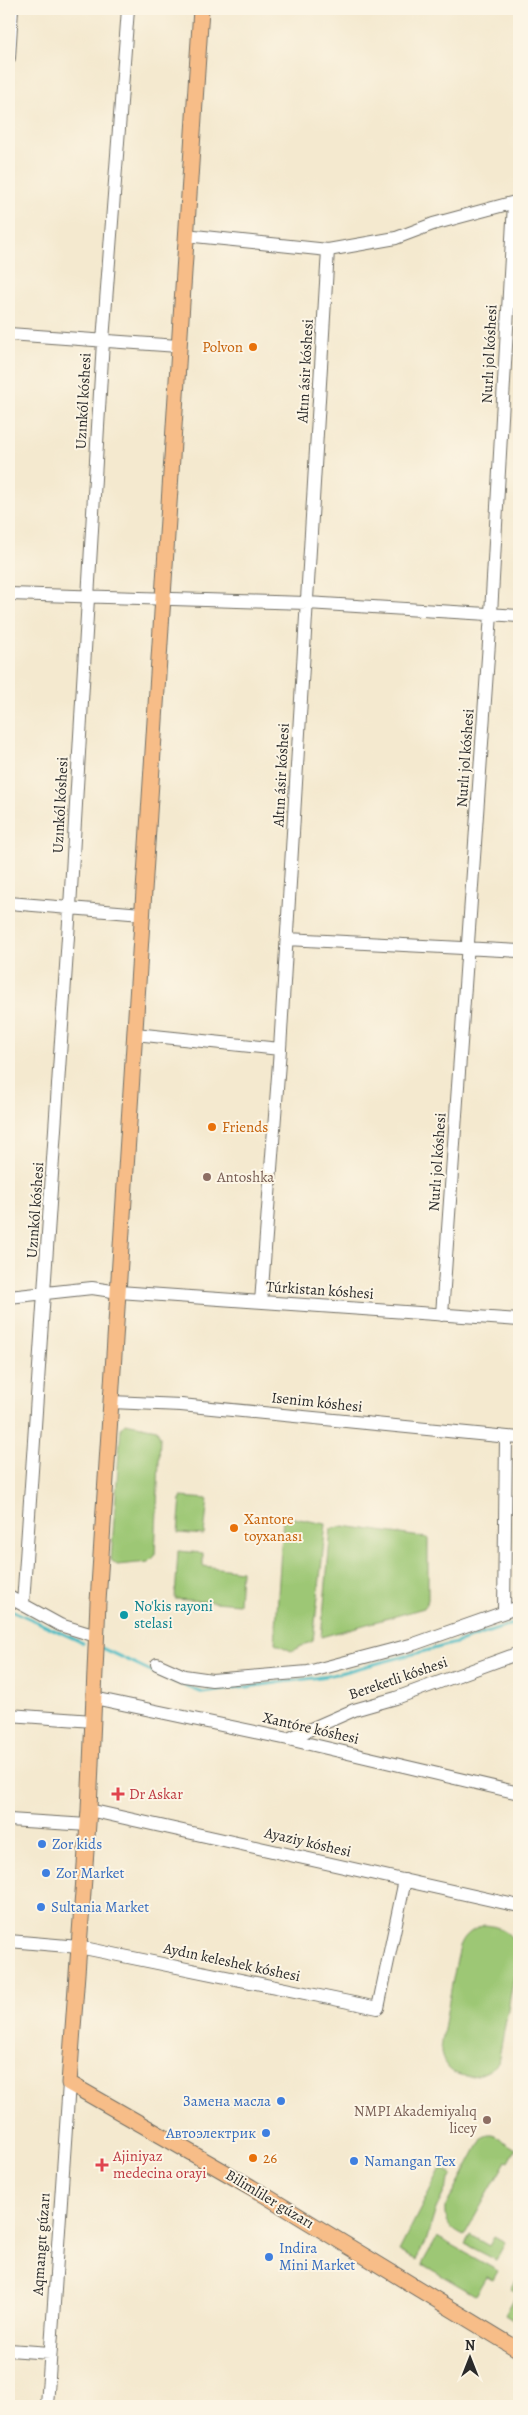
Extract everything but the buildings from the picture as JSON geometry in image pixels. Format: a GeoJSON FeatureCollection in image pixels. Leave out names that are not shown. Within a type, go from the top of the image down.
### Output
{"type":"FeatureCollection","features":[{"type":"Feature","properties":{"kind":"main road"},"geometry":{"type":"LineString","coordinates":[[69,2084],[88,1818],[96,1636],[201,9]]}},
{"type":"Feature","properties":{"kind":"main road","name":"Bilimliler gúzarı"},"geometry":{"type":"LineString","coordinates":[[69,2084],[258,2191],[519,2350]]}},
{"type":"Feature","properties":{"kind":"street"},"geometry":{"type":"LineString","coordinates":[[9,58],[12,9]]}},
{"type":"Feature","properties":{"kind":"street","name":"Uzınkól kóshesi"},"geometry":{"type":"LineString","coordinates":[[23,1604],[70,907],[103,341],[128,9]]}},
{"type":"Feature","properties":{"kind":"street"},"geometry":{"type":"LineString","coordinates":[[185,235],[328,250],[396,238],[433,224],[517,202]]}},
{"type":"Feature","properties":{"kind":"street","name":"Nurlı jol kóshesi"},"geometry":{"type":"LineString","coordinates":[[442,1314],[491,614],[517,202]]}},
{"type":"Feature","properties":{"kind":"street","name":"Altın ásir kóshesi"},"geometry":{"type":"LineString","coordinates":[[261,1302],[280,1049],[328,250]]}},
{"type":"Feature","properties":{"kind":"street"},"geometry":{"type":"LineString","coordinates":[[9,334],[178,346]]}},
{"type":"Feature","properties":{"kind":"street"},"geometry":{"type":"LineString","coordinates":[[9,594],[89,598],[307,603],[519,616]]}},
{"type":"Feature","properties":{"kind":"street"},"geometry":{"type":"LineString","coordinates":[[9,903],[142,914]]}},
{"type":"Feature","properties":{"kind":"street"},"geometry":{"type":"LineString","coordinates":[[287,939],[519,951]]}},
{"type":"Feature","properties":{"kind":"street"},"geometry":{"type":"LineString","coordinates":[[135,1034],[280,1049]]}},
{"type":"Feature","properties":{"kind":"street","name":"Túrkistan kóshesi"},"geometry":{"type":"LineString","coordinates":[[9,1297],[92,1288],[119,1292],[519,1320]]}},
{"type":"Feature","properties":{"kind":"street","name":"Isenim kóshesi"},"geometry":{"type":"LineString","coordinates":[[111,1402],[180,1405],[513,1437]]}},
{"type":"Feature","properties":{"kind":"street"},"geometry":{"type":"LineString","coordinates":[[504,1612],[513,1437]]}},
{"type":"Feature","properties":{"kind":"street"},"geometry":{"type":"LineString","coordinates":[[9,1597],[60,1625],[96,1636]]}},
{"type":"Feature","properties":{"kind":"street"},"geometry":{"type":"LineString","coordinates":[[157,1664],[184,1676],[212,1680],[308,1672],[414,1644],[519,1606]]}},
{"type":"Feature","properties":{"kind":"street","name":"Bereketli kóshesi"},"geometry":{"type":"LineString","coordinates":[[288,1739],[354,1710],[396,1698],[519,1653]]}},
{"type":"Feature","properties":{"kind":"street","name":"Xantóre kóshesi"},"geometry":{"type":"LineString","coordinates":[[94,1698],[288,1739],[519,1793]]}},
{"type":"Feature","properties":{"kind":"street"},"geometry":{"type":"LineString","coordinates":[[9,1715],[93,1721]]}},
{"type":"Feature","properties":{"kind":"street","name":"Ayaziy kóshesi"},"geometry":{"type":"LineString","coordinates":[[9,1820],[88,1818],[405,1880],[519,1906]]}},
{"type":"Feature","properties":{"kind":"street","name":"Aydın keleshek kóshesi"},"geometry":{"type":"LineString","coordinates":[[9,1942],[79,1947],[378,2008],[405,1880]]}},
{"type":"Feature","properties":{"kind":"street","name":"Aqmangıt gúzarı"},"geometry":{"type":"LineString","coordinates":[[47,2406],[69,2084]]}},
{"type":"Feature","properties":{"kind":"street"},"geometry":{"type":"LineString","coordinates":[[9,2350],[50,2353]]}},
{"type":"Feature","properties":{"kind":"green space"},"geometry":{"type":"Polygon","coordinates":[[[125,1423],[157,1429],[160,1437],[155,1556],[149,1562],[117,1565],[111,1560],[121,1427],[125,1423]]]}},
{"type":"Feature","properties":{"kind":"green space"},"geometry":{"type":"Polygon","coordinates":[[[181,1497],[208,1499],[204,1535],[178,1533],[181,1497]]]}},
{"type":"Feature","properties":{"kind":"green space"},"geometry":{"type":"Polygon","coordinates":[[[283,1516],[326,1524],[313,1641],[291,1651],[275,1643],[283,1516]]]}},
{"type":"Feature","properties":{"kind":"green space"},"geometry":{"type":"Polygon","coordinates":[[[344,1526],[428,1538],[428,1600],[424,1608],[321,1637],[331,1529],[344,1526]]]}},
{"type":"Feature","properties":{"kind":"green space"},"geometry":{"type":"Polygon","coordinates":[[[178,1551],[203,1553],[203,1566],[241,1571],[239,1604],[175,1599],[178,1551]]]}},
{"type":"Feature","properties":{"kind":"green space"},"geometry":{"type":"Polygon","coordinates":[[[484,1925],[497,1927],[507,1933],[514,1942],[518,1955],[498,2063],[483,2073],[465,2076],[450,2070],[444,2063],[441,2047],[461,1944],[470,1932],[484,1925]]]}},
{"type":"Feature","properties":{"kind":"green space"},"geometry":{"type":"Polygon","coordinates":[[[493,2135],[516,2149],[509,2162],[506,2161],[464,2236],[451,2228],[447,2221],[446,2206],[483,2137],[493,2135]]]}},
{"type":"Feature","properties":{"kind":"green space"},"geometry":{"type":"Polygon","coordinates":[[[441,2168],[453,2174],[436,2209],[426,2242],[416,2260],[399,2251],[441,2168]]]}},
{"type":"Feature","properties":{"kind":"green space"},"geometry":{"type":"Polygon","coordinates":[[[470,2235],[489,2246],[494,2237],[505,2243],[496,2260],[465,2244],[470,2235]]]}},
{"type":"Feature","properties":{"kind":"green space"},"geometry":{"type":"Polygon","coordinates":[[[437,2237],[498,2271],[493,2280],[486,2277],[475,2295],[422,2264],[437,2237]]]}},
{"type":"Feature","properties":{"kind":"green space"},"geometry":{"type":"Polygon","coordinates":[[[516,2279],[519,2281],[519,2324],[505,2315],[517,2293],[510,2289],[516,2279]]]}},
{"type":"Feature","properties":{"kind":"waterway"},"geometry":{"type":"LineString","coordinates":[[9,1609],[83,1643]]}},
{"type":"Feature","properties":{"kind":"waterway"},"geometry":{"type":"LineString","coordinates":[[102,1648],[170,1680],[203,1693],[328,1676],[456,1643],[519,1622]]}},
{"type":"Feature","properties":{"kind":"place","name":"Polvon"},"geometry":{"type":"Point","coordinates":[253,347]}},
{"type":"Feature","properties":{"kind":"place","name":"Friends"},"geometry":{"type":"Point","coordinates":[212,1127]}},
{"type":"Feature","properties":{"kind":"place","name":"Antoshka"},"geometry":{"type":"Point","coordinates":[207,1177]}},
{"type":"Feature","properties":{"kind":"place","name":"Xantore toyxanası"},"geometry":{"type":"Point","coordinates":[234,1528]}},
{"type":"Feature","properties":{"kind":"place","name":"No'kis rayoni stelasi"},"geometry":{"type":"Point","coordinates":[124,1615]}},
{"type":"Feature","properties":{"kind":"place","name":"Dr Askar"},"geometry":{"type":"Point","coordinates":[118,1794]}},
{"type":"Feature","properties":{"kind":"place","name":"Zor kids"},"geometry":{"type":"Point","coordinates":[42,1844]}},
{"type":"Feature","properties":{"kind":"place","name":"Zor Market"},"geometry":{"type":"Point","coordinates":[46,1873]}},
{"type":"Feature","properties":{"kind":"place","name":"Sultania Market"},"geometry":{"type":"Point","coordinates":[41,1907]}},
{"type":"Feature","properties":{"kind":"place","name":"Замена масла"},"geometry":{"type":"Point","coordinates":[281,2101]}},
{"type":"Feature","properties":{"kind":"place","name":"NMPI Akademiyalıq licey"},"geometry":{"type":"Point","coordinates":[487,2120]}},
{"type":"Feature","properties":{"kind":"place","name":"Автоэлектрик"},"geometry":{"type":"Point","coordinates":[266,2133]}},
{"type":"Feature","properties":{"kind":"place","name":"26"},"geometry":{"type":"Point","coordinates":[253,2158]}},
{"type":"Feature","properties":{"kind":"place","name":"Namangan Tex"},"geometry":{"type":"Point","coordinates":[354,2161]}},
{"type":"Feature","properties":{"kind":"place","name":"Ajiniyaz medecina orayi"},"geometry":{"type":"Point","coordinates":[102,2165]}},
{"type":"Feature","properties":{"kind":"place","name":"Indira Mini Market"},"geometry":{"type":"Point","coordinates":[269,2257]}}]}
